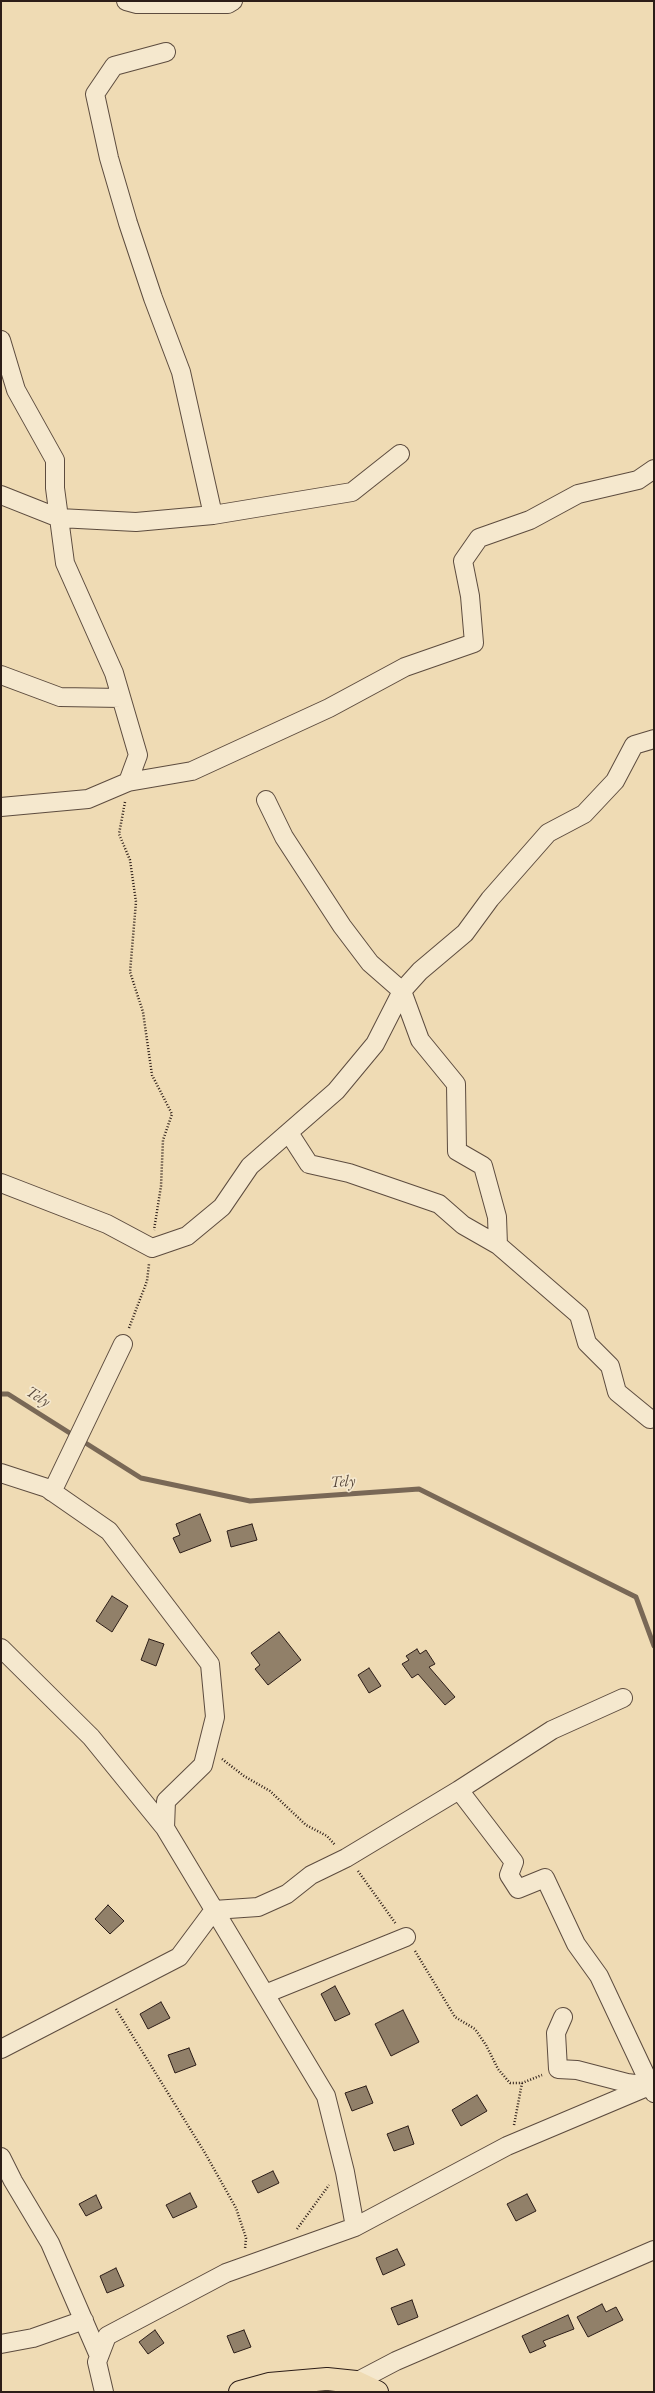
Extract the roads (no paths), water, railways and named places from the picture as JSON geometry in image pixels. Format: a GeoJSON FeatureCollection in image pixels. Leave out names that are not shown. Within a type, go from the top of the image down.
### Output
{"type":"FeatureCollection","features":[{"type":"Feature","properties":{"kind":"main road"},"geometry":{"type":"LineString","coordinates":[[240,2392],[269,2384],[328,2379],[356,2382],[377,2392]]}},
{"type":"Feature","properties":{"kind":"street"},"geometry":{"type":"LineString","coordinates":[[126,1],[137,4],[228,4],[233,1]]}},
{"type":"Feature","properties":{"kind":"street"},"geometry":{"type":"LineString","coordinates":[[166,52],[114,66],[95,94],[109,158],[128,223],[153,298],[181,372],[213,515]]}},
{"type":"Feature","properties":{"kind":"street"},"geometry":{"type":"LineString","coordinates":[[1,340],[4,360],[16,390],[55,460],[55,488],[65,563],[114,673],[138,755],[128,782]]}},
{"type":"Feature","properties":{"kind":"street"},"geometry":{"type":"LineString","coordinates":[[1,495],[59,518],[136,522],[213,515],[352,492],[400,454]]}},
{"type":"Feature","properties":{"kind":"street"},"geometry":{"type":"LineString","coordinates":[[1,807],[88,799],[128,782],[192,771],[330,708],[405,668],[474,643],[470,596],[463,561],[479,538],[530,520],[578,494],[638,480],[654,469]]}},
{"type":"Feature","properties":{"kind":"street"},"geometry":{"type":"LineString","coordinates":[[1,675],[60,697],[121,698]]}},
{"type":"Feature","properties":{"kind":"street"},"geometry":{"type":"LineString","coordinates":[[1,1183],[107,1224],[152,1248],[187,1236],[222,1207],[250,1166],[336,1091],[375,1044],[402,991],[420,972],[465,933],[490,899],[548,833],[584,814],[615,781],[634,745],[654,740]]}},
{"type":"Feature","properties":{"kind":"street"},"geometry":{"type":"LineString","coordinates":[[266,800],[284,837],[342,926],[370,963],[402,991],[420,1040],[456,1084],[457,1151],[483,1166],[497,1217],[498,1245]]}},
{"type":"Feature","properties":{"kind":"street"},"geometry":{"type":"LineString","coordinates":[[289,1133],[309,1164],[349,1173],[439,1204],[463,1224],[498,1245],[579,1315],[587,1343],[610,1366],[617,1392],[650,1419]]}},
{"type":"Feature","properties":{"kind":"street"},"geometry":{"type":"LineString","coordinates":[[52,1492],[123,1344]]}},
{"type":"Feature","properties":{"kind":"street"},"geometry":{"type":"LineString","coordinates":[[1,1474],[47,1488],[109,1531],[210,1664],[215,1717],[208,1747],[203,1765],[166,1801],[165,1828]]}},
{"type":"Feature","properties":{"kind":"street"},"geometry":{"type":"LineString","coordinates":[[1,1648],[91,1737],[165,1828],[326,2096],[342,2162],[355,2227]]}},
{"type":"Feature","properties":{"kind":"street"},"geometry":{"type":"LineString","coordinates":[[1,2050],[106,1993],[179,1957],[214,1910],[258,1907],[287,1894],[311,1875],[346,1858],[459,1790],[552,1730],[623,1698]]}},
{"type":"Feature","properties":{"kind":"street"},"geometry":{"type":"LineString","coordinates":[[459,1790],[514,1862],[509,1875],[518,1889],[544,1878],[576,1944],[599,1976],[653,2087]]}},
{"type":"Feature","properties":{"kind":"street"},"geometry":{"type":"LineString","coordinates":[[265,1994],[406,1937]]}},
{"type":"Feature","properties":{"kind":"street"},"geometry":{"type":"LineString","coordinates":[[563,2017],[556,2033],[558,2069],[577,2070],[627,2083],[653,2087]]}},
{"type":"Feature","properties":{"kind":"street"},"geometry":{"type":"LineString","coordinates":[[104,2392],[97,2362],[107,2336],[226,2273],[355,2227],[507,2146],[653,2087]]}},
{"type":"Feature","properties":{"kind":"street"},"geometry":{"type":"LineString","coordinates":[[1,2157],[50,2243],[99,2356]]}},
{"type":"Feature","properties":{"kind":"street"},"geometry":{"type":"LineString","coordinates":[[356,2382],[396,2361],[654,2250]]}},
{"type":"Feature","properties":{"kind":"street"},"geometry":{"type":"LineString","coordinates":[[1,2344],[33,2338],[84,2320]]}},
{"type":"Feature","properties":{"kind":"waterway","name":"Tely"},"geometry":{"type":"LineString","coordinates":[[1,1394],[8,1394],[141,1478],[250,1501],[419,1489],[636,1597],[654,1646]]}}]}
